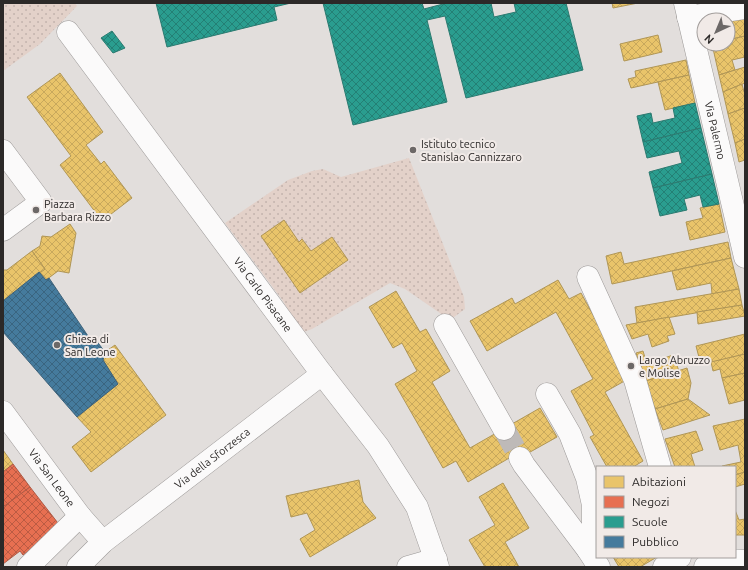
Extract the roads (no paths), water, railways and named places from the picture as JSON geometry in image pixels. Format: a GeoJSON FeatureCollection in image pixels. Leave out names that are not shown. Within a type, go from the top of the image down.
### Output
{"type":"FeatureCollection","features":[{"type":"Feature","properties":{"kind":"street"},"geometry":{"type":"LineString","coordinates":[[687,10],[745,8]]}},
{"type":"Feature","properties":{"kind":"street","name":"Via Palermo"},"geometry":{"type":"LineString","coordinates":[[687,10],[745,257]]}},
{"type":"Feature","properties":{"kind":"street","name":"Via Carlo Pisacane"},"geometry":{"type":"LineString","coordinates":[[68,32],[322,374],[378,446],[417,508],[437,563]]}},
{"type":"Feature","properties":{"kind":"street"},"geometry":{"type":"LineString","coordinates":[[3,151],[41,202],[3,230]]}},
{"type":"Feature","properties":{"kind":"street"},"geometry":{"type":"LineString","coordinates":[[588,277],[635,380],[660,466]]}},
{"type":"Feature","properties":{"kind":"street"},"geometry":{"type":"LineString","coordinates":[[445,325],[504,429]]}},
{"type":"Feature","properties":{"kind":"street","name":"Via della Sforzesca"},"geometry":{"type":"LineString","coordinates":[[78,567],[103,542],[322,374]]}},
{"type":"Feature","properties":{"kind":"street"},"geometry":{"type":"LineString","coordinates":[[547,394],[570,434],[587,478],[593,505],[593,558]]}},
{"type":"Feature","properties":{"kind":"street","name":"Via San Leone"},"geometry":{"type":"LineString","coordinates":[[3,412],[80,516],[103,542]]}},
{"type":"Feature","properties":{"kind":"street"},"geometry":{"type":"LineString","coordinates":[[520,458],[593,558]]}},
{"type":"Feature","properties":{"kind":"street"},"geometry":{"type":"LineString","coordinates":[[28,567],[80,516]]}},
{"type":"Feature","properties":{"kind":"street"},"geometry":{"type":"LineString","coordinates":[[664,567],[678,558]]}},
{"type":"Feature","properties":{"kind":"street"},"geometry":{"type":"LineString","coordinates":[[690,558],[698,567]]}},
{"type":"Feature","properties":{"kind":"street"},"geometry":{"type":"LineString","coordinates":[[705,567],[727,560],[745,561]]}},
{"type":"Feature","properties":{"kind":"street"},"geometry":{"type":"LineString","coordinates":[[408,567],[437,563]]}},
{"type":"Feature","properties":{"kind":"tunnel"},"geometry":{"type":"LineString","coordinates":[[504,429],[520,458]]}},
{"type":"Feature","properties":{"kind":"place","name":"Istituto tecnico Stanislao Cannizzaro"},"geometry":{"type":"Point","coordinates":[413,150]}},
{"type":"Feature","properties":{"kind":"place","name":"Piazza Barbara Rizzo"},"geometry":{"type":"Point","coordinates":[36,210]}},
{"type":"Feature","properties":{"kind":"place","name":"Chiesa di San Leone"},"geometry":{"type":"Point","coordinates":[57,345]}},
{"type":"Feature","properties":{"kind":"place","name":"Largo Abruzzo e Molise"},"geometry":{"type":"Point","coordinates":[631,366]}}]}
